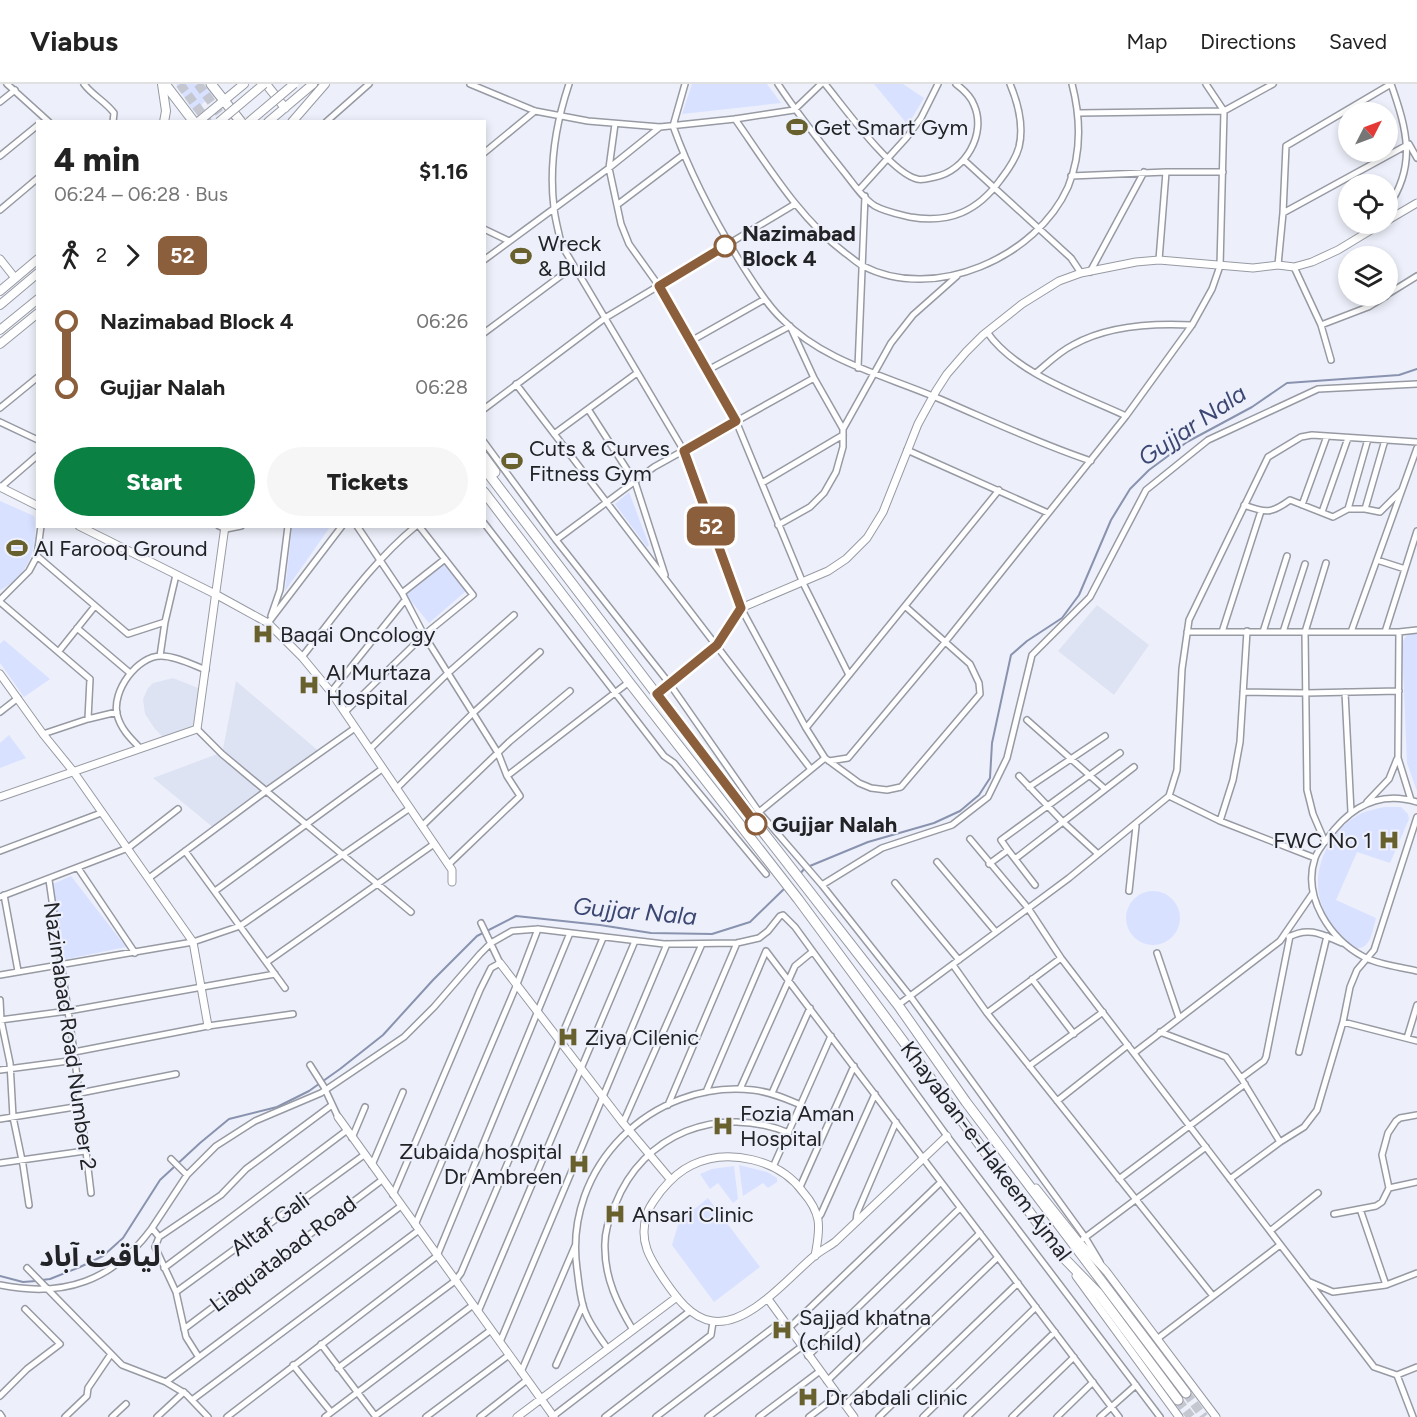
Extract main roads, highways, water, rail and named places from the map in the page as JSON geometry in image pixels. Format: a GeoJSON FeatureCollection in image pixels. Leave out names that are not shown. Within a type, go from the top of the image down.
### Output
{"type":"FeatureCollection","features":[{"type":"Feature","properties":{"kind":"highway"},"geometry":{"type":"LineString","coordinates":[[164,84],[192,120]]}},
{"type":"Feature","properties":{"kind":"highway"},"geometry":{"type":"LineString","coordinates":[[212,84],[239,120]]}},
{"type":"Feature","properties":{"kind":"highway"},"geometry":{"type":"LineString","coordinates":[[486,460],[525,520]]}},
{"type":"Feature","properties":{"kind":"highway"},"geometry":{"type":"LineString","coordinates":[[486,471],[525,520]]}},
{"type":"Feature","properties":{"kind":"highway"},"geometry":{"type":"LineString","coordinates":[[486,495],[510,527]]}},
{"type":"Feature","properties":{"kind":"highway"},"geometry":{"type":"LineString","coordinates":[[486,500],[510,527]]}},
{"type":"Feature","properties":{"kind":"highway","name":"Khayaban-e-Hakeem Ajmal"},"geometry":{"type":"LineString","coordinates":[[525,520],[897,1005],[966,1102],[1186,1393]]}},
{"type":"Feature","properties":{"kind":"highway","name":"Khayaban-e-Hakeem Ajmal"},"geometry":{"type":"LineString","coordinates":[[510,527],[629,682],[769,871],[798,898],[1062,1256],[1098,1293],[1178,1400]]}},
{"type":"Feature","properties":{"kind":"main road"},"geometry":{"type":"LineString","coordinates":[[164,84],[164,120]]}},
{"type":"Feature","properties":{"kind":"main road"},"geometry":{"type":"LineString","coordinates":[[200,120],[244,84]]}},
{"type":"Feature","properties":{"kind":"main road"},"geometry":{"type":"LineString","coordinates":[[221,120],[265,84],[285,108]]}},
{"type":"Feature","properties":{"kind":"main road"},"geometry":{"type":"LineString","coordinates":[[251,120],[294,84]]}},
{"type":"Feature","properties":{"kind":"main road"},"geometry":{"type":"LineString","coordinates":[[270,120],[313,84]]}},
{"type":"Feature","properties":{"kind":"main road"},"geometry":{"type":"LineString","coordinates":[[294,120],[325,84]]}},
{"type":"Feature","properties":{"kind":"main road"},"geometry":{"type":"LineString","coordinates":[[0,291],[36,261]]}},
{"type":"Feature","properties":{"kind":"main road"},"geometry":{"type":"LineString","coordinates":[[0,304],[36,275]]}},
{"type":"Feature","properties":{"kind":"main road"},"geometry":{"type":"LineString","coordinates":[[0,330],[36,300]]}},
{"type":"Feature","properties":{"kind":"main road"},"geometry":{"type":"LineString","coordinates":[[0,344],[36,315]]}},
{"type":"Feature","properties":{"kind":"waterway","name":"Gujjar Nala"},"geometry":{"type":"LineString","coordinates":[[799,875],[805,868],[868,842],[934,823],[960,811],[979,795],[990,778],[992,743],[1011,655],[1027,641],[1062,618],[1079,595],[1111,520],[1130,489],[1149,470],[1187,442],[1252,407],[1287,383],[1399,375],[1417,369]]}},
{"type":"Feature","properties":{"kind":"waterway","name":"Gujjar Nala"},"geometry":{"type":"LineString","coordinates":[[42,1280],[50,1279],[103,1256],[123,1238],[160,1180],[229,1119],[277,1107],[309,1091],[383,1035],[477,936],[516,916],[651,933],[712,934],[750,922],[786,887]]}},
{"type":"Feature","properties":{"kind":"waterway","name":"Gujjar Nala"},"geometry":{"type":"LineString","coordinates":[[0,1276],[23,1282],[36,1281]]}},
{"type":"Feature","properties":{"kind":"tunnel"},"geometry":{"type":"LineString","coordinates":[[180,84],[207,120]]}},
{"type":"Feature","properties":{"kind":"tunnel"},"geometry":{"type":"LineString","coordinates":[[198,84],[225,120]]}},
{"type":"Feature","properties":{"kind":"tunnel"},"geometry":{"type":"LineString","coordinates":[[1186,1393],[1204,1417]]}},
{"type":"Feature","properties":{"kind":"tunnel"},"geometry":{"type":"LineString","coordinates":[[1178,1400],[1191,1417]]}},
{"type":"Feature","properties":{"kind":"place","name":"Get Smart Gym"},"geometry":{"type":"Point","coordinates":[797,127]}},
{"type":"Feature","properties":{"kind":"place","name":"Nazimabad Block 4"},"geometry":{"type":"Point","coordinates":[725,246]}},
{"type":"Feature","properties":{"kind":"place","name":"Wreck & Build"},"geometry":{"type":"Point","coordinates":[521,256]}},
{"type":"Feature","properties":{"kind":"place","name":"Cuts & Curves Fitness Gym"},"geometry":{"type":"Point","coordinates":[512,461]}},
{"type":"Feature","properties":{"kind":"place","name":"Al Farooq Ground"},"geometry":{"type":"Point","coordinates":[17,548]}},
{"type":"Feature","properties":{"kind":"place","name":"Baqai Oncology"},"geometry":{"type":"Point","coordinates":[263,634]}},
{"type":"Feature","properties":{"kind":"place","name":"Al Murtaza Hospital"},"geometry":{"type":"Point","coordinates":[309,685]}},
{"type":"Feature","properties":{"kind":"place","name":"Gujjar Nalah"},"geometry":{"type":"Point","coordinates":[756,824]}},
{"type":"Feature","properties":{"kind":"place","name":"FWC No 1"},"geometry":{"type":"Point","coordinates":[1389,840]}},
{"type":"Feature","properties":{"kind":"place","name":"Ziya Cilenic"},"geometry":{"type":"Point","coordinates":[568,1037]}},
{"type":"Feature","properties":{"kind":"place","name":"Fozia Aman Hospital"},"geometry":{"type":"Point","coordinates":[723,1126]}},
{"type":"Feature","properties":{"kind":"place","name":"Zubaida hospital Dr Ambreen"},"geometry":{"type":"Point","coordinates":[579,1164]}},
{"type":"Feature","properties":{"kind":"place","name":"Ansari Clinic"},"geometry":{"type":"Point","coordinates":[615,1214]}},
{"type":"Feature","properties":{"kind":"place","name":"Sajjad khatna (child)"},"geometry":{"type":"Point","coordinates":[782,1330]}},
{"type":"Feature","properties":{"kind":"place","name":"Dr abdali clinic"},"geometry":{"type":"Point","coordinates":[808,1397]}},
{"type":"Feature","properties":{"kind":"district","name":"لياقت آباد"},"geometry":{"type":"Point","coordinates":[100,1256]}}]}
